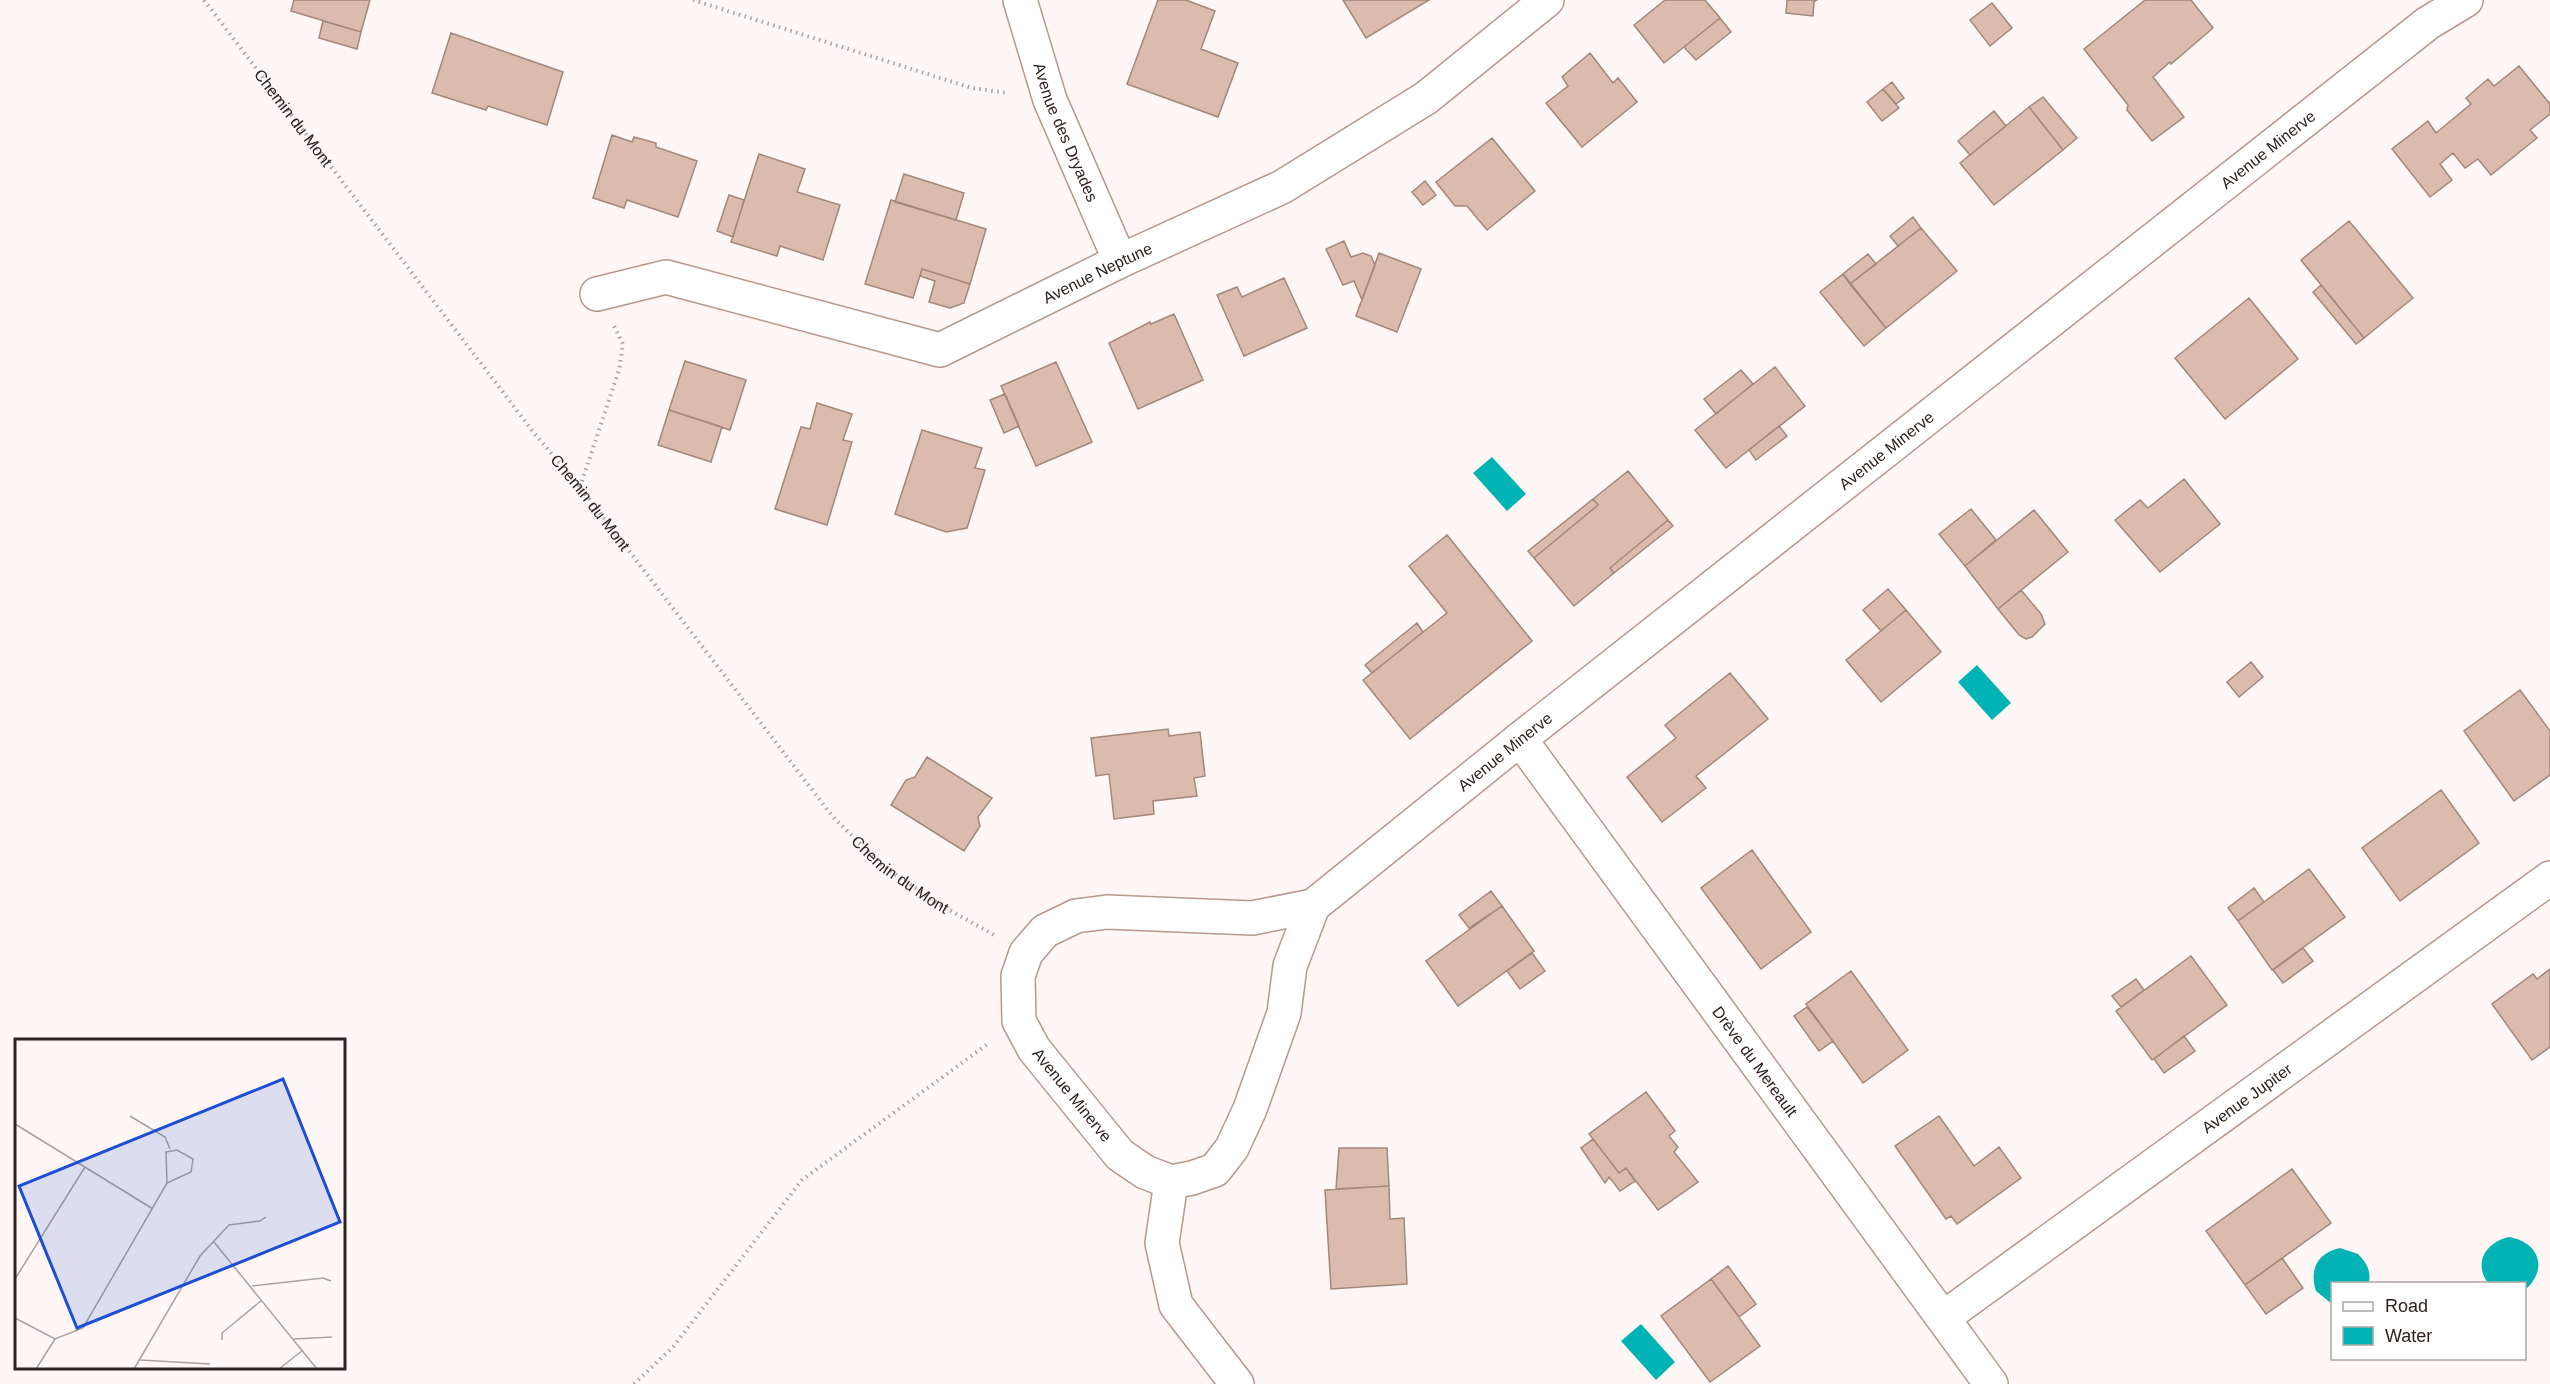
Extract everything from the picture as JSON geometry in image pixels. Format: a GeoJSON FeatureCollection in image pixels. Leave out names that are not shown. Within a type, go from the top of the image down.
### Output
{"type":"FeatureCollection","features":[{"type":"Feature","properties":{"kind":"street","name":"Avenue des Dryades"},"geometry":{"type":"LineString","coordinates":[[1020,0],[1050,100],[1120,261]]}},
{"type":"Feature","properties":{"kind":"street","name":"Avenue Neptune"},"geometry":{"type":"LineString","coordinates":[[597,294],[666,277],[940,351],[1120,261],[1282,187],[1426,98],[1547,0]]}},
{"type":"Feature","properties":{"kind":"street","name":"Avenue Minerve"},"geometry":{"type":"LineString","coordinates":[[1171,1182],[1145,1172],[1120,1155],[1034,1049],[1019,1021],[1018,976],[1026,954],[1045,931],[1076,916],[1107,912],[1252,918],[1313,906],[1520,739],[2419,30],[2466,0]]}},
{"type":"Feature","properties":{"kind":"street","name":"Drève du Mereault"},"geometry":{"type":"LineString","coordinates":[[1520,739],[1991,1384]]}},
{"type":"Feature","properties":{"kind":"street","name":"Avenue Jupiter"},"geometry":{"type":"LineString","coordinates":[[1943,1318],[2550,878]]}},
{"type":"Feature","properties":{"kind":"street"},"geometry":{"type":"LineString","coordinates":[[1237,1384],[1176,1305],[1162,1244],[1171,1182],[1215,1170],[1232,1148],[1250,1109],[1284,1013],[1290,966],[1313,906]]}},
{"type":"Feature","properties":{"kind":"path","name":"Chemin du Mont"},"geometry":{"type":"LineString","coordinates":[[204,0],[534,433],[580,487],[833,817],[882,865],[936,903],[1026,954]]}},
{"type":"Feature","properties":{"kind":"path"},"geometry":{"type":"LineString","coordinates":[[693,0],[972,88],[1050,100]]}},
{"type":"Feature","properties":{"kind":"path"},"geometry":{"type":"LineString","coordinates":[[580,487],[619,370],[623,344],[597,294]]}},
{"type":"Feature","properties":{"kind":"path"},"geometry":{"type":"LineString","coordinates":[[634,1384],[674,1347],[802,1180],[1019,1021]]}},
{"type":"Feature","properties":{"kind":"water"},"geometry":{"type":"Polygon","coordinates":[[[1492,457],[1526,494],[1507,511],[1473,473],[1492,457]]]}},
{"type":"Feature","properties":{"kind":"water"},"geometry":{"type":"Polygon","coordinates":[[[1977,665],[2011,703],[1992,720],[1958,682],[1977,665]]]}},
{"type":"Feature","properties":{"kind":"water"},"geometry":{"type":"Polygon","coordinates":[[[2509,1237],[2519,1240],[2534,1250],[2538,1265],[2537,1274],[2526,1289],[2526,1282],[2488,1282],[2482,1268],[2484,1254],[2494,1243],[2509,1237]]]}},
{"type":"Feature","properties":{"kind":"water"},"geometry":{"type":"Polygon","coordinates":[[[2340,1248],[2358,1254],[2369,1271],[2369,1282],[2331,1282],[2331,1303],[2316,1291],[2314,1269],[2320,1258],[2340,1248]]]}},
{"type":"Feature","properties":{"kind":"water"},"geometry":{"type":"Polygon","coordinates":[[[1641,1324],[1675,1362],[1656,1380],[1621,1341],[1641,1324]]]}},
{"type":"Feature","properties":{"kind":"building"},"geometry":{"type":"Polygon","coordinates":[[[294,0],[370,0],[361,32],[291,11],[294,0]]]}},
{"type":"Feature","properties":{"kind":"building"},"geometry":{"type":"Polygon","coordinates":[[[1158,0],[1186,0],[1215,11],[1201,49],[1238,63],[1218,117],[1127,84],[1158,0]]]}},
{"type":"Feature","properties":{"kind":"building"},"geometry":{"type":"Polygon","coordinates":[[[1343,0],[1429,0],[1366,38],[1343,0]]]}},
{"type":"Feature","properties":{"kind":"building"},"geometry":{"type":"Polygon","coordinates":[[[1665,0],[1705,0],[1720,18],[1664,63],[1634,25],[1665,0]]]}},
{"type":"Feature","properties":{"kind":"building"},"geometry":{"type":"Polygon","coordinates":[[[1787,0],[1817,0],[1814,2],[1813,16],[1786,13],[1787,0]]]}},
{"type":"Feature","properties":{"kind":"building"},"geometry":{"type":"Polygon","coordinates":[[[2145,0],[2191,0],[2213,28],[2153,77],[2184,117],[2152,141],[2127,110],[2128,105],[2084,49],[2145,0]]]}},
{"type":"Feature","properties":{"kind":"building"},"geometry":{"type":"Polygon","coordinates":[[[1992,3],[2012,28],[1990,46],[1970,20],[1992,3]]]}},
{"type":"Feature","properties":{"kind":"building"},"geometry":{"type":"Polygon","coordinates":[[[1720,18],[1731,32],[1696,60],[1684,47],[1720,18]]]}},
{"type":"Feature","properties":{"kind":"building"},"geometry":{"type":"Polygon","coordinates":[[[323,21],[361,32],[357,49],[319,38],[323,21]]]}},
{"type":"Feature","properties":{"kind":"building"},"geometry":{"type":"Polygon","coordinates":[[[451,33],[563,72],[547,125],[488,106],[486,110],[432,93],[451,33]]]}},
{"type":"Feature","properties":{"kind":"building"},"geometry":{"type":"Polygon","coordinates":[[[1590,53],[1613,83],[1618,78],[1637,102],[1582,147],[1546,103],[1568,86],[1562,77],[1590,53]]]}},
{"type":"Feature","properties":{"kind":"building"},"geometry":{"type":"Polygon","coordinates":[[[2519,66],[2550,104],[2550,114],[2530,130],[2537,138],[2491,175],[2478,159],[2465,168],[2453,153],[2440,164],[2452,180],[2430,197],[2392,149],[2428,121],[2436,133],[2471,104],[2466,98],[2488,79],[2494,86],[2519,66]]]}},
{"type":"Feature","properties":{"kind":"building"},"geometry":{"type":"Polygon","coordinates":[[[1892,82],[1904,98],[1896,104],[1883,89],[1892,82]]]}},
{"type":"Feature","properties":{"kind":"building"},"geometry":{"type":"Polygon","coordinates":[[[1883,89],[1899,108],[1882,121],[1867,102],[1883,89]]]}},
{"type":"Feature","properties":{"kind":"building"},"geometry":{"type":"Polygon","coordinates":[[[2043,97],[2077,138],[2063,150],[2029,107],[2043,97]]]}},
{"type":"Feature","properties":{"kind":"building"},"geometry":{"type":"Polygon","coordinates":[[[2029,107],[2063,150],[1994,205],[1960,163],[2029,107]]]}},
{"type":"Feature","properties":{"kind":"building"},"geometry":{"type":"Polygon","coordinates":[[[1994,111],[2006,126],[1970,155],[1958,141],[1994,111]]]}},
{"type":"Feature","properties":{"kind":"building"},"geometry":{"type":"Polygon","coordinates":[[[612,135],[632,142],[634,137],[656,143],[656,147],[697,161],[678,217],[627,200],[624,208],[593,198],[612,135]]]}},
{"type":"Feature","properties":{"kind":"building"},"geometry":{"type":"Polygon","coordinates":[[[1492,138],[1535,191],[1487,230],[1467,206],[1455,206],[1436,182],[1492,138]]]}},
{"type":"Feature","properties":{"kind":"building"},"geometry":{"type":"Polygon","coordinates":[[[759,154],[805,169],[797,192],[840,205],[823,260],[780,246],[777,256],[731,242],[759,154]]]}},
{"type":"Feature","properties":{"kind":"building"},"geometry":{"type":"Polygon","coordinates":[[[904,174],[964,193],[956,220],[895,202],[904,174]]]}},
{"type":"Feature","properties":{"kind":"building"},"geometry":{"type":"Polygon","coordinates":[[[1425,181],[1436,195],[1423,205],[1412,192],[1425,181]]]}},
{"type":"Feature","properties":{"kind":"building"},"geometry":{"type":"Polygon","coordinates":[[[729,195],[744,200],[733,237],[717,231],[729,195]]]}},
{"type":"Feature","properties":{"kind":"building"},"geometry":{"type":"Polygon","coordinates":[[[891,200],[986,229],[970,284],[922,269],[913,298],[865,284],[891,200]]]}},
{"type":"Feature","properties":{"kind":"building"},"geometry":{"type":"Polygon","coordinates":[[[1913,217],[1921,228],[1898,246],[1890,236],[1913,217]]]}},
{"type":"Feature","properties":{"kind":"building"},"geometry":{"type":"Polygon","coordinates":[[[2349,221],[2413,298],[2364,338],[2301,260],[2349,221]]]}},
{"type":"Feature","properties":{"kind":"building"},"geometry":{"type":"Polygon","coordinates":[[[1921,228],[1957,271],[1886,328],[1850,284],[1921,228]]]}},
{"type":"Feature","properties":{"kind":"building"},"geometry":{"type":"Polygon","coordinates":[[[1344,241],[1351,257],[1363,253],[1371,256],[1375,265],[1362,300],[1354,281],[1343,285],[1326,249],[1344,241]]]}},
{"type":"Feature","properties":{"kind":"building"},"geometry":{"type":"Polygon","coordinates":[[[1379,253],[1421,269],[1397,332],[1356,316],[1379,253]]]}},
{"type":"Feature","properties":{"kind":"building"},"geometry":{"type":"Polygon","coordinates":[[[1868,254],[1876,264],[1850,284],[1843,274],[1868,254]]]}},
{"type":"Feature","properties":{"kind":"building"},"geometry":{"type":"Polygon","coordinates":[[[922,269],[970,284],[964,303],[950,308],[929,302],[935,281],[920,276],[922,269]]]}},
{"type":"Feature","properties":{"kind":"building"},"geometry":{"type":"Polygon","coordinates":[[[1843,274],[1886,328],[1864,346],[1820,292],[1843,274]]]}},
{"type":"Feature","properties":{"kind":"building"},"geometry":{"type":"Polygon","coordinates":[[[1284,278],[1307,328],[1244,356],[1217,295],[1237,287],[1242,297],[1284,278]]]}},
{"type":"Feature","properties":{"kind":"building"},"geometry":{"type":"Polygon","coordinates":[[[2321,285],[2364,338],[2356,344],[2313,292],[2321,285]]]}},
{"type":"Feature","properties":{"kind":"building"},"geometry":{"type":"Polygon","coordinates":[[[2249,298],[2298,359],[2225,419],[2175,358],[2249,298]]]}},
{"type":"Feature","properties":{"kind":"building"},"geometry":{"type":"Polygon","coordinates":[[[1174,314],[1203,380],[1138,409],[1109,343],[1150,322],[1151,324],[1174,314]]]}},
{"type":"Feature","properties":{"kind":"building"},"geometry":{"type":"Polygon","coordinates":[[[685,361],[746,380],[730,430],[669,410],[685,361]]]}},
{"type":"Feature","properties":{"kind":"building"},"geometry":{"type":"Polygon","coordinates":[[[1056,362],[1092,442],[1036,466],[1001,386],[1056,362]]]}},
{"type":"Feature","properties":{"kind":"building"},"geometry":{"type":"Polygon","coordinates":[[[1775,367],[1805,406],[1726,468],[1695,430],[1775,367]]]}},
{"type":"Feature","properties":{"kind":"building"},"geometry":{"type":"Polygon","coordinates":[[[1741,370],[1753,384],[1716,414],[1704,399],[1741,370]]]}},
{"type":"Feature","properties":{"kind":"building"},"geometry":{"type":"Polygon","coordinates":[[[1005,394],[1019,426],[1004,433],[990,400],[1005,394]]]}},
{"type":"Feature","properties":{"kind":"building"},"geometry":{"type":"Polygon","coordinates":[[[817,403],[852,414],[843,440],[852,442],[827,525],[775,509],[801,427],[810,429],[817,403]]]}},
{"type":"Feature","properties":{"kind":"building"},"geometry":{"type":"Polygon","coordinates":[[[669,410],[722,427],[711,462],[658,445],[669,410]]]}},
{"type":"Feature","properties":{"kind":"building"},"geometry":{"type":"Polygon","coordinates":[[[1779,426],[1787,436],[1756,460],[1749,450],[1779,426]]]}},
{"type":"Feature","properties":{"kind":"building"},"geometry":{"type":"Polygon","coordinates":[[[922,430],[982,448],[975,468],[985,470],[967,528],[946,532],[895,514],[922,430]]]}},
{"type":"Feature","properties":{"kind":"building"},"geometry":{"type":"Polygon","coordinates":[[[1628,471],[1668,520],[1610,568],[1614,573],[1574,606],[1534,558],[1598,505],[1593,499],[1628,471]]]}},
{"type":"Feature","properties":{"kind":"building"},"geometry":{"type":"Polygon","coordinates":[[[2184,479],[2220,524],[2160,572],[2115,520],[2140,500],[2148,508],[2184,479]]]}},
{"type":"Feature","properties":{"kind":"building"},"geometry":{"type":"Polygon","coordinates":[[[1593,499],[1598,505],[1534,558],[1528,551],[1593,499]]]}},
{"type":"Feature","properties":{"kind":"building"},"geometry":{"type":"Polygon","coordinates":[[[1971,509],[1996,540],[1965,566],[1939,534],[1971,509]]]}},
{"type":"Feature","properties":{"kind":"building"},"geometry":{"type":"Polygon","coordinates":[[[2034,510],[2068,552],[1998,609],[1965,566],[2034,510]]]}},
{"type":"Feature","properties":{"kind":"building"},"geometry":{"type":"Polygon","coordinates":[[[1668,520],[1673,526],[1614,573],[1610,568],[1668,520]]]}},
{"type":"Feature","properties":{"kind":"building"},"geometry":{"type":"Polygon","coordinates":[[[1447,535],[1532,641],[1410,739],[1363,680],[1447,613],[1409,566],[1447,535]]]}},
{"type":"Feature","properties":{"kind":"building"},"geometry":{"type":"Polygon","coordinates":[[[1888,589],[1906,610],[1881,631],[1863,610],[1888,589]]]}},
{"type":"Feature","properties":{"kind":"building"},"geometry":{"type":"Polygon","coordinates":[[[2021,590],[2041,614],[2045,624],[2032,637],[2026,639],[2019,635],[1998,609],[2021,590]]]}},
{"type":"Feature","properties":{"kind":"building"},"geometry":{"type":"Polygon","coordinates":[[[1906,610],[1941,652],[1881,702],[1846,660],[1906,610]]]}},
{"type":"Feature","properties":{"kind":"building"},"geometry":{"type":"Polygon","coordinates":[[[1417,623],[1423,632],[1372,673],[1365,665],[1417,623]]]}},
{"type":"Feature","properties":{"kind":"building"},"geometry":{"type":"Polygon","coordinates":[[[2251,662],[2263,677],[2239,697],[2227,682],[2251,662]]]}},
{"type":"Feature","properties":{"kind":"building"},"geometry":{"type":"Polygon","coordinates":[[[1730,673],[1768,719],[1696,776],[1706,788],[1662,822],[1627,777],[1676,738],[1665,725],[1730,673]]]}},
{"type":"Feature","properties":{"kind":"building"},"geometry":{"type":"Polygon","coordinates":[[[2520,690],[2550,731],[2550,775],[2514,801],[2464,731],[2520,690]]]}},
{"type":"Feature","properties":{"kind":"building"},"geometry":{"type":"Polygon","coordinates":[[[1168,729],[1169,736],[1200,732],[1205,776],[1194,778],[1197,796],[1153,801],[1154,814],[1114,819],[1109,774],[1096,776],[1091,738],[1168,729]]]}},
{"type":"Feature","properties":{"kind":"building"},"geometry":{"type":"Polygon","coordinates":[[[927,757],[992,798],[978,817],[980,826],[964,851],[891,805],[906,780],[915,777],[927,757]]]}},
{"type":"Feature","properties":{"kind":"building"},"geometry":{"type":"Polygon","coordinates":[[[2441,790],[2479,843],[2400,901],[2362,848],[2441,790]]]}},
{"type":"Feature","properties":{"kind":"building"},"geometry":{"type":"Polygon","coordinates":[[[1752,850],[1811,932],[1761,969],[1701,888],[1752,850]]]}},
{"type":"Feature","properties":{"kind":"building"},"geometry":{"type":"Polygon","coordinates":[[[2309,869],[2345,917],[2272,970],[2238,921],[2309,869]]]}},
{"type":"Feature","properties":{"kind":"building"},"geometry":{"type":"Polygon","coordinates":[[[2254,888],[2264,902],[2238,921],[2228,908],[2254,888]]]}},
{"type":"Feature","properties":{"kind":"building"},"geometry":{"type":"Polygon","coordinates":[[[1491,891],[1502,906],[1469,928],[1459,915],[1491,891]]]}},
{"type":"Feature","properties":{"kind":"building"},"geometry":{"type":"Polygon","coordinates":[[[1502,906],[1534,951],[1458,1006],[1426,961],[1502,906]]]}},
{"type":"Feature","properties":{"kind":"building"},"geometry":{"type":"Polygon","coordinates":[[[2303,948],[2313,961],[2283,983],[2273,970],[2303,948]]]}},
{"type":"Feature","properties":{"kind":"building"},"geometry":{"type":"Polygon","coordinates":[[[1532,953],[1545,971],[1520,989],[1507,971],[1532,953]]]}},
{"type":"Feature","properties":{"kind":"building"},"geometry":{"type":"Polygon","coordinates":[[[2191,956],[2227,1005],[2152,1060],[2116,1011],[2191,956]]]}},
{"type":"Feature","properties":{"kind":"building"},"geometry":{"type":"Polygon","coordinates":[[[2550,969],[2550,1047],[2532,1060],[2492,1004],[2533,974],[2537,979],[2550,969]]]}},
{"type":"Feature","properties":{"kind":"building"},"geometry":{"type":"Polygon","coordinates":[[[1851,971],[1908,1050],[1863,1083],[1806,1004],[1851,971]]]}},
{"type":"Feature","properties":{"kind":"building"},"geometry":{"type":"Polygon","coordinates":[[[2136,979],[2144,990],[2121,1007],[2112,996],[2136,979]]]}},
{"type":"Feature","properties":{"kind":"building"},"geometry":{"type":"Polygon","coordinates":[[[1807,1007],[1833,1041],[1819,1051],[1794,1016],[1807,1007]]]}},
{"type":"Feature","properties":{"kind":"building"},"geometry":{"type":"Polygon","coordinates":[[[2184,1036],[2195,1051],[2164,1073],[2154,1059],[2184,1036]]]}},
{"type":"Feature","properties":{"kind":"building"},"geometry":{"type":"Polygon","coordinates":[[[1646,1092],[1675,1131],[1669,1136],[1678,1147],[1674,1152],[1698,1182],[1658,1210],[1626,1168],[1619,1173],[1589,1134],[1646,1092]]]}},
{"type":"Feature","properties":{"kind":"building"},"geometry":{"type":"Polygon","coordinates":[[[1939,1116],[1974,1166],[1999,1147],[2021,1178],[1957,1224],[1951,1216],[1946,1219],[1895,1146],[1939,1116]]]}},
{"type":"Feature","properties":{"kind":"building"},"geometry":{"type":"Polygon","coordinates":[[[1593,1139],[1619,1173],[1626,1168],[1635,1181],[1620,1191],[1609,1177],[1605,1183],[1581,1148],[1593,1139]]]}},
{"type":"Feature","properties":{"kind":"building"},"geometry":{"type":"Polygon","coordinates":[[[1339,1148],[1387,1148],[1389,1186],[1336,1189],[1339,1148]]]}},
{"type":"Feature","properties":{"kind":"building"},"geometry":{"type":"Polygon","coordinates":[[[2292,1169],[2331,1223],[2245,1285],[2206,1231],[2292,1169]]]}},
{"type":"Feature","properties":{"kind":"building"},"geometry":{"type":"Polygon","coordinates":[[[1389,1186],[1390,1219],[1404,1218],[1407,1284],[1331,1289],[1325,1190],[1389,1186]]]}},
{"type":"Feature","properties":{"kind":"building"},"geometry":{"type":"Polygon","coordinates":[[[2282,1258],[2303,1288],[2266,1314],[2245,1285],[2282,1258]]]}},
{"type":"Feature","properties":{"kind":"building"},"geometry":{"type":"Polygon","coordinates":[[[1728,1266],[1756,1304],[1739,1317],[1711,1279],[1728,1266]]]}},
{"type":"Feature","properties":{"kind":"building"},"geometry":{"type":"Polygon","coordinates":[[[1711,1279],[1760,1346],[1710,1382],[1661,1316],[1711,1279]]]}}]}
